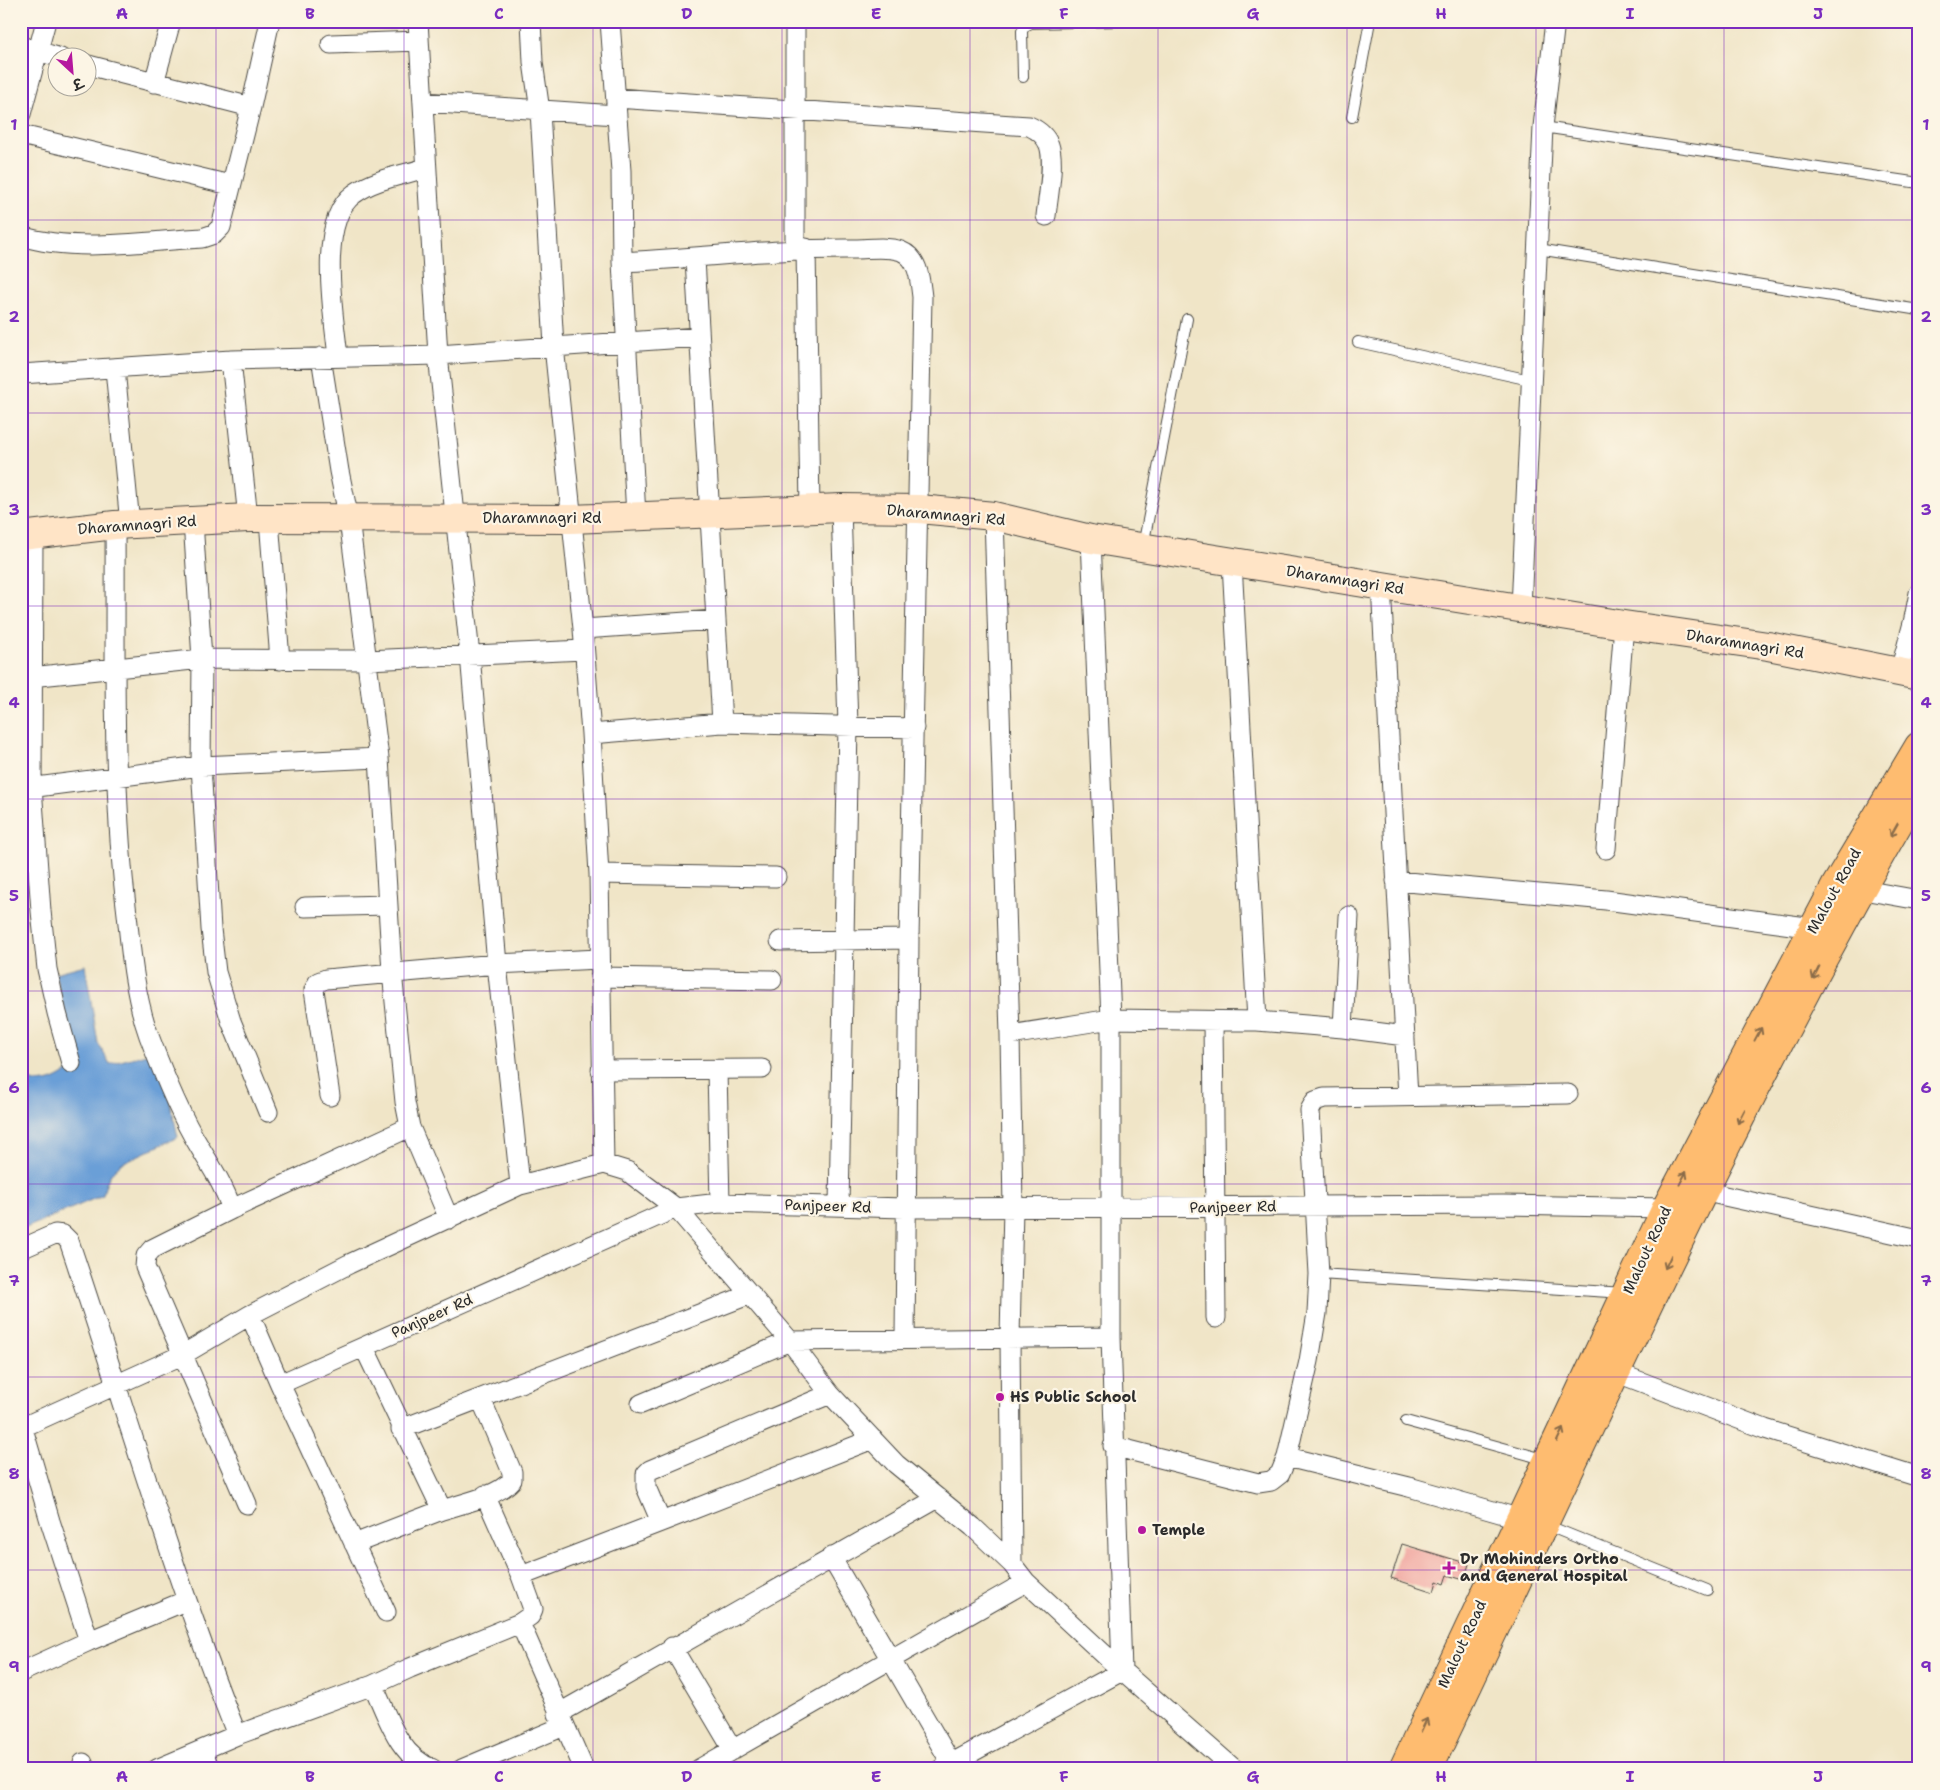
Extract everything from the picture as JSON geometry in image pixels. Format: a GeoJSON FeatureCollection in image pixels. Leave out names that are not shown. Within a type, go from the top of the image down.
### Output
{"type":"FeatureCollection","features":[{"type":"Feature","properties":{"kind":"highway","name":"Malout Road"},"geometry":{"type":"LineString","coordinates":[[1403,1769],[1533,1522],[1615,1372],[1848,887],[1919,746]]}},
{"type":"Feature","properties":{"kind":"highway","name":"Malout Road"},"geometry":{"type":"LineString","coordinates":[[1428,1769],[1533,1522],[1548,1460],[1666,1208],[1814,928],[1848,887],[1919,788]]}},
{"type":"Feature","properties":{"kind":"street"},"geometry":{"type":"LineString","coordinates":[[21,114],[30,49],[46,21]]}},
{"type":"Feature","properties":{"kind":"street"},"geometry":{"type":"LineString","coordinates":[[154,83],[171,21]]}},
{"type":"Feature","properties":{"kind":"street"},"geometry":{"type":"LineString","coordinates":[[21,236],[56,245],[202,238],[214,234],[221,227],[230,185],[252,107],[270,21]]}},
{"type":"Feature","properties":{"kind":"street"},"geometry":{"type":"LineString","coordinates":[[418,21],[438,355],[470,655],[497,964],[520,1185]]}},
{"type":"Feature","properties":{"kind":"street"},"geometry":{"type":"LineString","coordinates":[[530,21],[533,62],[540,111],[554,346],[583,629],[591,734],[599,874],[599,968],[604,1164]]}},
{"type":"Feature","properties":{"kind":"street"},"geometry":{"type":"LineString","coordinates":[[610,21],[621,171],[622,262],[636,516]]}},
{"type":"Feature","properties":{"kind":"street"},"geometry":{"type":"LineString","coordinates":[[794,21],[795,109],[810,510]]}},
{"type":"Feature","properties":{"kind":"street"},"geometry":{"type":"LineString","coordinates":[[1521,608],[1543,127],[1555,21]]}},
{"type":"Feature","properties":{"kind":"street"},"geometry":{"type":"LineString","coordinates":[[331,44],[419,41]]}},
{"type":"Feature","properties":{"kind":"street"},"geometry":{"type":"LineString","coordinates":[[30,49],[48,54]]}},
{"type":"Feature","properties":{"kind":"street"},"geometry":{"type":"LineString","coordinates":[[98,68],[252,107]]}},
{"type":"Feature","properties":{"kind":"street"},"geometry":{"type":"LineString","coordinates":[[423,102],[540,111],[616,107],[795,109],[1029,126],[1040,132],[1049,144],[1051,159],[1046,216]]}},
{"type":"Feature","properties":{"kind":"street"},"geometry":{"type":"LineString","coordinates":[[21,136],[230,185]]}},
{"type":"Feature","properties":{"kind":"street"},"geometry":{"type":"LineString","coordinates":[[426,168],[379,182],[353,194],[341,208],[335,220],[332,249],[329,357],[339,471],[349,519],[379,758],[392,972],[405,1102],[410,1127],[449,1219]]}},
{"type":"Feature","properties":{"kind":"street"},"geometry":{"type":"LineString","coordinates":[[622,262],[695,259],[800,249],[901,251],[912,260],[919,274],[922,297],[904,1208],[904,1338]]}},
{"type":"Feature","properties":{"kind":"street"},"geometry":{"type":"LineString","coordinates":[[695,259],[712,512],[722,723]]}},
{"type":"Feature","properties":{"kind":"street"},"geometry":{"type":"LineString","coordinates":[[21,374],[231,360],[438,355],[554,346],[626,344],[699,337]]}},
{"type":"Feature","properties":{"kind":"street"},"geometry":{"type":"LineString","coordinates":[[231,360],[259,519],[280,660]]}},
{"type":"Feature","properties":{"kind":"street"},"geometry":{"type":"LineString","coordinates":[[115,369],[122,525],[116,667],[115,776],[121,865],[131,949],[138,994],[147,1027],[185,1117],[199,1146],[218,1174],[232,1209]]}},
{"type":"Feature","properties":{"kind":"street"},"geometry":{"type":"LineString","coordinates":[[839,1206],[848,725],[841,508]]}},
{"type":"Feature","properties":{"kind":"street","name":"Dharamnagri Rd"},"geometry":{"type":"LineString","coordinates":[[27,535],[122,525],[259,519],[571,519],[841,508],[919,509],[994,516],[1091,539],[1624,626],[1768,646],[1909,674]]}},
{"type":"Feature","properties":{"kind":"street"},"geometry":{"type":"LineString","coordinates":[[994,516],[1010,1035],[1013,1208],[1010,1337],[1012,1564]]}},
{"type":"Feature","properties":{"kind":"street"},"geometry":{"type":"LineString","coordinates":[[193,521],[202,660],[201,766],[206,866],[216,972],[232,1021],[268,1112]]}},
{"type":"Feature","properties":{"kind":"street"},"geometry":{"type":"LineString","coordinates":[[27,535],[27,788],[48,969],[57,1013],[71,1063]]}},
{"type":"Feature","properties":{"kind":"street"},"geometry":{"type":"LineString","coordinates":[[1091,539],[1111,1019],[1110,1337],[1122,1670]]}},
{"type":"Feature","properties":{"kind":"street"},"geometry":{"type":"LineString","coordinates":[[1232,563],[1256,1022]]}},
{"type":"Feature","properties":{"kind":"street"},"geometry":{"type":"LineString","coordinates":[[1381,585],[1408,1097]]}},
{"type":"Feature","properties":{"kind":"street"},"geometry":{"type":"LineString","coordinates":[[1909,674],[1919,592]]}},
{"type":"Feature","properties":{"kind":"street"},"geometry":{"type":"LineString","coordinates":[[583,629],[716,620]]}},
{"type":"Feature","properties":{"kind":"street"},"geometry":{"type":"LineString","coordinates":[[1606,850],[1624,626]]}},
{"type":"Feature","properties":{"kind":"street"},"geometry":{"type":"LineString","coordinates":[[26,677],[202,660],[367,660],[584,650]]}},
{"type":"Feature","properties":{"kind":"street"},"geometry":{"type":"LineString","coordinates":[[591,734],[722,723],[914,728]]}},
{"type":"Feature","properties":{"kind":"street"},"geometry":{"type":"LineString","coordinates":[[27,788],[201,766],[379,758]]}},
{"type":"Feature","properties":{"kind":"street"},"geometry":{"type":"LineString","coordinates":[[599,874],[776,877]]}},
{"type":"Feature","properties":{"kind":"street"},"geometry":{"type":"LineString","coordinates":[[1396,881],[1606,900],[1814,928]]}},
{"type":"Feature","properties":{"kind":"street"},"geometry":{"type":"LineString","coordinates":[[1848,887],[1919,900]]}},
{"type":"Feature","properties":{"kind":"street"},"geometry":{"type":"LineString","coordinates":[[305,907],[388,905]]}},
{"type":"Feature","properties":{"kind":"street"},"geometry":{"type":"LineString","coordinates":[[1343,1028],[1350,916]]}},
{"type":"Feature","properties":{"kind":"street"},"geometry":{"type":"LineString","coordinates":[[780,940],[909,940]]}},
{"type":"Feature","properties":{"kind":"street"},"geometry":{"type":"LineString","coordinates":[[330,1096],[314,990],[318,982],[326,979],[497,964],[599,968],[772,980]]}},
{"type":"Feature","properties":{"kind":"street"},"geometry":{"type":"LineString","coordinates":[[1010,1035],[1111,1019],[1256,1022],[1343,1028],[1405,1036]]}},
{"type":"Feature","properties":{"kind":"street"},"geometry":{"type":"LineString","coordinates":[[1213,1021],[1216,1318]]}},
{"type":"Feature","properties":{"kind":"street"},"geometry":{"type":"LineString","coordinates":[[601,1070],[762,1069]]}},
{"type":"Feature","properties":{"kind":"street"},"geometry":{"type":"LineString","coordinates":[[718,1070],[720,1203]]}},
{"type":"Feature","properties":{"kind":"street"},"geometry":{"type":"LineString","coordinates":[[1113,1446],[1258,1483],[1271,1481],[1280,1474],[1287,1457],[1309,1360],[1317,1313],[1319,1274],[1317,1206],[1310,1110],[1315,1101],[1324,1098],[1568,1094]]}},
{"type":"Feature","properties":{"kind":"street"},"geometry":{"type":"LineString","coordinates":[[246,1504],[184,1354],[145,1267],[146,1256],[152,1249],[232,1209],[278,1190],[410,1127]]}},
{"type":"Feature","properties":{"kind":"street"},"geometry":{"type":"LineString","coordinates":[[89,1641],[50,1521],[22,1424],[184,1354],[250,1315],[349,1264],[520,1185],[604,1164],[627,1171],[676,1208],[790,1341],[830,1394],[896,1464],[938,1498],[1012,1564],[1026,1582],[1234,1769]]}},
{"type":"Feature","properties":{"kind":"street"},"geometry":{"type":"LineString","coordinates":[[1702,1191],[1919,1239]]}},
{"type":"Feature","properties":{"kind":"street","name":"Panjpeer Rd"},"geometry":{"type":"LineString","coordinates":[[280,1384],[676,1208],[720,1203],[904,1208],[1214,1208],[1503,1205],[1666,1208]]}},
{"type":"Feature","properties":{"kind":"street"},"geometry":{"type":"LineString","coordinates":[[21,1249],[55,1234],[63,1234],[69,1241],[117,1384],[185,1601],[237,1735]]}},
{"type":"Feature","properties":{"kind":"street"},"geometry":{"type":"LineString","coordinates":[[402,1429],[751,1294]]}},
{"type":"Feature","properties":{"kind":"street"},"geometry":{"type":"LineString","coordinates":[[250,1315],[386,1612]]}},
{"type":"Feature","properties":{"kind":"street"},"geometry":{"type":"LineString","coordinates":[[641,1404],[790,1341],[904,1338],[1110,1337]]}},
{"type":"Feature","properties":{"kind":"street"},"geometry":{"type":"LineString","coordinates":[[364,1347],[442,1510]]}},
{"type":"Feature","properties":{"kind":"street"},"geometry":{"type":"LineString","coordinates":[[1615,1372],[1765,1429],[1919,1477]]}},
{"type":"Feature","properties":{"kind":"street"},"geometry":{"type":"LineString","coordinates":[[661,1522],[646,1487],[646,1474],[650,1470],[830,1394]]}},
{"type":"Feature","properties":{"kind":"street"},"geometry":{"type":"LineString","coordinates":[[354,1544],[485,1495],[507,1485],[512,1480],[512,1472],[481,1399]]}},
{"type":"Feature","properties":{"kind":"street"},"geometry":{"type":"LineString","coordinates":[[521,1576],[873,1439]]}},
{"type":"Feature","properties":{"kind":"street"},"geometry":{"type":"LineString","coordinates":[[1287,1457],[1409,1487],[1533,1522]]}},
{"type":"Feature","properties":{"kind":"street"},"geometry":{"type":"LineString","coordinates":[[157,1769],[237,1735],[373,1685],[520,1623],[530,1616],[534,1609],[485,1495]]}},
{"type":"Feature","properties":{"kind":"street"},"geometry":{"type":"LineString","coordinates":[[462,1769],[561,1720],[672,1648],[938,1498]]}},
{"type":"Feature","properties":{"kind":"street"},"geometry":{"type":"LineString","coordinates":[[831,1557],[891,1660],[946,1766],[1122,1670]]}},
{"type":"Feature","properties":{"kind":"street"},"geometry":{"type":"LineString","coordinates":[[699,1769],[1026,1582]]}},
{"type":"Feature","properties":{"kind":"street"},"geometry":{"type":"LineString","coordinates":[[21,1672],[185,1601]]}},
{"type":"Feature","properties":{"kind":"street"},"geometry":{"type":"LineString","coordinates":[[520,1623],[584,1769]]}},
{"type":"Feature","properties":{"kind":"street"},"geometry":{"type":"LineString","coordinates":[[672,1648],[734,1750]]}},
{"type":"Feature","properties":{"kind":"street"},"geometry":{"type":"LineString","coordinates":[[373,1685],[398,1739],[408,1754],[419,1764],[432,1769]]}},
{"type":"Feature","properties":{"kind":"street"},"geometry":{"type":"LineString","coordinates":[[202,1750],[210,1769]]}},
{"type":"Feature","properties":{"kind":"lane"},"geometry":{"type":"LineString","coordinates":[[1023,77],[1022,31],[1025,26],[1031,23],[1125,21]]}},
{"type":"Feature","properties":{"kind":"lane"},"geometry":{"type":"LineString","coordinates":[[1352,117],[1370,21]]}},
{"type":"Feature","properties":{"kind":"lane"},"geometry":{"type":"LineString","coordinates":[[1543,127],[1919,183]]}},
{"type":"Feature","properties":{"kind":"lane"},"geometry":{"type":"LineString","coordinates":[[1538,249],[1919,310]]}},
{"type":"Feature","properties":{"kind":"lane"},"geometry":{"type":"LineString","coordinates":[[1143,547],[1187,319]]}},
{"type":"Feature","properties":{"kind":"lane"},"geometry":{"type":"LineString","coordinates":[[1358,342],[1530,380]]}},
{"type":"Feature","properties":{"kind":"lane"},"geometry":{"type":"LineString","coordinates":[[1319,1274],[1627,1293]]}},
{"type":"Feature","properties":{"kind":"lane"},"geometry":{"type":"LineString","coordinates":[[1406,1421],[1548,1460]]}},
{"type":"Feature","properties":{"kind":"lane"},"geometry":{"type":"LineString","coordinates":[[1533,1522],[1707,1590]]}},
{"type":"Feature","properties":{"kind":"water"},"geometry":{"type":"Polygon","coordinates":[[[85,965],[98,1043],[110,1064],[153,1052],[167,1086],[178,1137],[122,1163],[109,1177],[103,1195],[21,1230],[21,1075],[36,1082],[51,1081],[78,1064],[55,973],[85,965]]]}},
{"type":"Feature","properties":{"kind":"building"},"geometry":{"type":"Polygon","coordinates":[[[1402,1544],[1469,1564],[1464,1580],[1447,1575],[1444,1584],[1437,1581],[1434,1592],[1391,1578],[1402,1544]]]}},
{"type":"Feature","properties":{"kind":"place","name":"HS Public School"},"geometry":{"type":"Point","coordinates":[1000,1397]}},
{"type":"Feature","properties":{"kind":"place","name":"Temple"},"geometry":{"type":"Point","coordinates":[1142,1530]}},
{"type":"Feature","properties":{"kind":"place","name":"Dr Mohinders Ortho and General Hospital"},"geometry":{"type":"Point","coordinates":[1449,1568]}}]}
